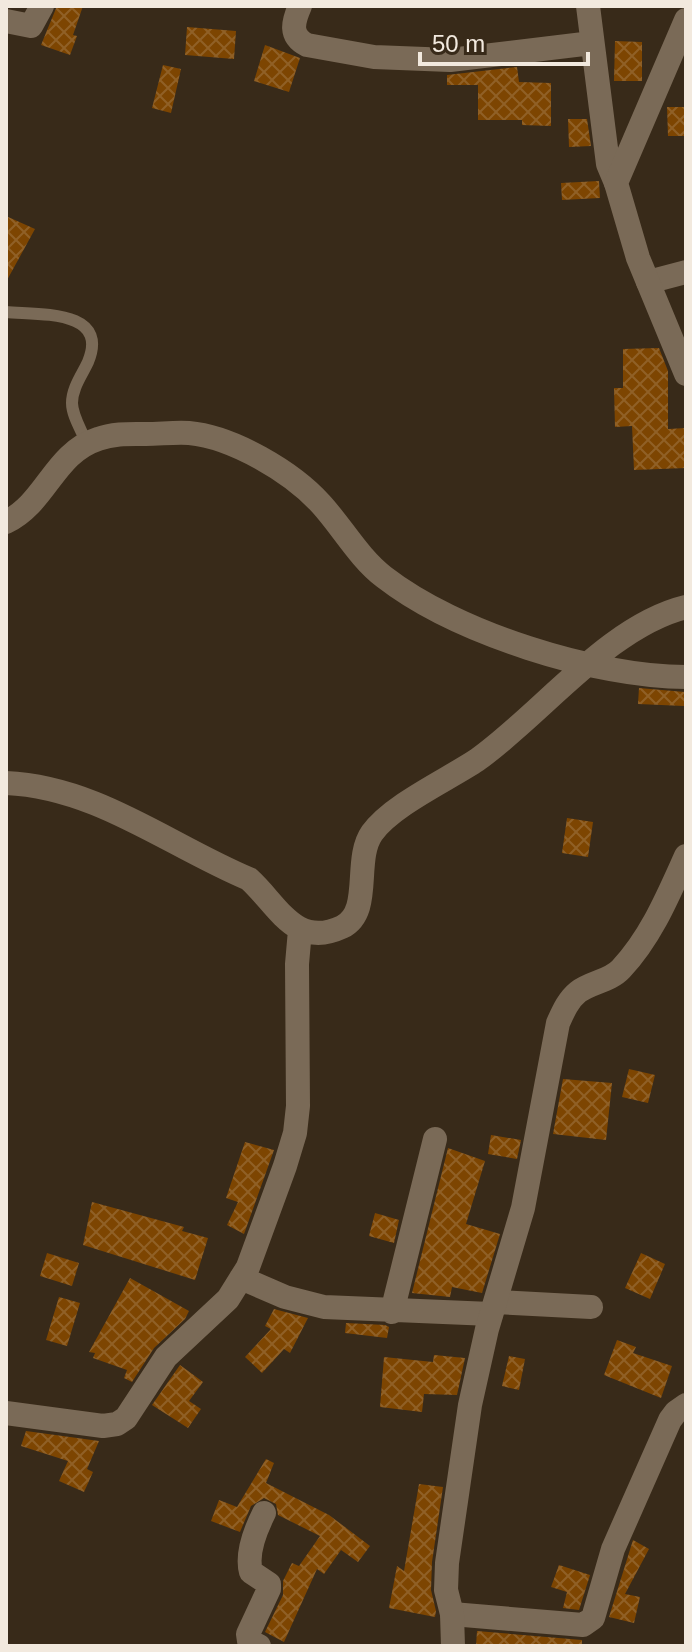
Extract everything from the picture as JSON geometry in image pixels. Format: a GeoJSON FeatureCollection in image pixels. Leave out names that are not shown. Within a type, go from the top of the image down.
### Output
{"type":"FeatureCollection","features":[{"type":"Feature","properties":{"kind":"street"},"geometry":{"type":"LineString","coordinates":[[6,21],[31,26],[42,6]]}},
{"type":"Feature","properties":{"kind":"street"},"geometry":{"type":"LineString","coordinates":[[300,6],[294,22],[298,40],[307,45],[374,57],[450,60],[592,43]]}},
{"type":"Feature","properties":{"kind":"street"},"geometry":{"type":"LineString","coordinates":[[588,6],[608,164],[634,245],[686,374]]}},
{"type":"Feature","properties":{"kind":"street"},"geometry":{"type":"LineString","coordinates":[[616,183],[686,20]]}},
{"type":"Feature","properties":{"kind":"street"},"geometry":{"type":"LineString","coordinates":[[648,282],[686,272]]}},
{"type":"Feature","properties":{"kind":"street"},"geometry":{"type":"LineString","coordinates":[[6,522],[28,509],[63,460],[87,444],[120,434],[191,433],[252,453],[274,466],[319,501],[371,565],[397,585],[470,626],[528,649],[644,676],[686,677]]}},
{"type":"Feature","properties":{"kind":"street"},"geometry":{"type":"LineString","coordinates":[[6,783],[40,786],[127,816],[249,879],[263,891],[287,922],[300,930],[327,931],[344,926],[359,909],[363,852],[373,832],[390,816],[477,760],[535,714],[589,663],[625,636],[672,610],[686,607]]}},
{"type":"Feature","properties":{"kind":"street"},"geometry":{"type":"LineString","coordinates":[[453,1646],[452,1614],[446,1590],[447,1563],[470,1405],[523,1208],[558,1023],[567,1004],[579,992],[618,973],[638,950],[665,903],[686,856]]}},
{"type":"Feature","properties":{"kind":"street"},"geometry":{"type":"LineString","coordinates":[[6,1413],[103,1426],[117,1424],[126,1418],[166,1357],[228,1299],[248,1267],[295,1133],[300,930]]}},
{"type":"Feature","properties":{"kind":"street"},"geometry":{"type":"LineString","coordinates":[[392,1312],[435,1139]]}},
{"type":"Feature","properties":{"kind":"street"},"geometry":{"type":"LineString","coordinates":[[241,1278],[285,1297],[324,1307],[392,1312],[591,1307]]}},
{"type":"Feature","properties":{"kind":"street"},"geometry":{"type":"LineString","coordinates":[[452,1614],[589,1623],[626,1517],[670,1420],[686,1405]]}},
{"type":"Feature","properties":{"kind":"street"},"geometry":{"type":"LineString","coordinates":[[259,1646],[249,1641],[248,1634],[269,1584],[251,1572],[249,1562],[257,1527],[264,1513]]}},
{"type":"Feature","properties":{"kind":"lane"},"geometry":{"type":"LineString","coordinates":[[6,312],[69,318],[80,322],[91,333],[93,349],[73,394],[72,406],[87,444]]}},
{"type":"Feature","properties":{"kind":"building"},"geometry":{"type":"Polygon","coordinates":[[[57,6],[83,6],[70,55],[41,45],[57,6]]]}},
{"type":"Feature","properties":{"kind":"building"},"geometry":{"type":"Polygon","coordinates":[[[187,27],[236,31],[234,59],[185,55],[187,27]]]}},
{"type":"Feature","properties":{"kind":"building"},"geometry":{"type":"Polygon","coordinates":[[[615,41],[642,42],[642,81],[614,81],[615,41]]]}},
{"type":"Feature","properties":{"kind":"building"},"geometry":{"type":"Polygon","coordinates":[[[265,45],[300,58],[289,92],[254,81],[265,45]]]}},
{"type":"Feature","properties":{"kind":"building"},"geometry":{"type":"Polygon","coordinates":[[[163,65],[181,69],[171,113],[152,108],[163,65]]]}},
{"type":"Feature","properties":{"kind":"building"},"geometry":{"type":"Polygon","coordinates":[[[517,67],[519,82],[551,83],[551,126],[522,125],[522,120],[478,120],[478,85],[447,85],[447,75],[517,67]]]}},
{"type":"Feature","properties":{"kind":"building"},"geometry":{"type":"Polygon","coordinates":[[[667,107],[686,107],[686,136],[668,136],[667,107]]]}},
{"type":"Feature","properties":{"kind":"building"},"geometry":{"type":"Polygon","coordinates":[[[568,119],[587,119],[591,146],[569,147],[568,119]]]}},
{"type":"Feature","properties":{"kind":"building"},"geometry":{"type":"Polygon","coordinates":[[[599,181],[600,198],[562,200],[561,183],[599,181]]]}},
{"type":"Feature","properties":{"kind":"building"},"geometry":{"type":"Polygon","coordinates":[[[6,216],[35,229],[6,282],[6,216]]]}},
{"type":"Feature","properties":{"kind":"building"},"geometry":{"type":"Polygon","coordinates":[[[659,348],[668,371],[668,429],[686,428],[686,468],[634,470],[632,426],[615,427],[614,388],[623,388],[623,349],[659,348]]]}},
{"type":"Feature","properties":{"kind":"building"},"geometry":{"type":"Polygon","coordinates":[[[639,688],[685,692],[684,706],[638,704],[639,688]]]}},
{"type":"Feature","properties":{"kind":"building"},"geometry":{"type":"Polygon","coordinates":[[[567,818],[593,822],[588,857],[562,853],[567,818]]]}},
{"type":"Feature","properties":{"kind":"building"},"geometry":{"type":"Polygon","coordinates":[[[629,1069],[655,1075],[648,1103],[622,1097],[629,1069]]]}},
{"type":"Feature","properties":{"kind":"building"},"geometry":{"type":"Polygon","coordinates":[[[563,1079],[612,1083],[606,1140],[553,1134],[563,1079]]]}},
{"type":"Feature","properties":{"kind":"building"},"geometry":{"type":"Polygon","coordinates":[[[491,1135],[521,1140],[517,1159],[488,1154],[491,1135]]]}},
{"type":"Feature","properties":{"kind":"building"},"geometry":{"type":"Polygon","coordinates":[[[245,1142],[274,1150],[244,1234],[227,1225],[238,1202],[226,1198],[245,1142]]]}},
{"type":"Feature","properties":{"kind":"building"},"geometry":{"type":"Polygon","coordinates":[[[448,1148],[485,1161],[466,1224],[500,1234],[482,1293],[452,1287],[450,1297],[412,1293],[448,1148]]]}},
{"type":"Feature","properties":{"kind":"building"},"geometry":{"type":"Polygon","coordinates":[[[92,1202],[184,1227],[182,1231],[208,1238],[195,1280],[83,1245],[92,1202]]]}},
{"type":"Feature","properties":{"kind":"building"},"geometry":{"type":"Polygon","coordinates":[[[375,1213],[399,1220],[394,1243],[369,1236],[375,1213]]]}},
{"type":"Feature","properties":{"kind":"building"},"geometry":{"type":"Polygon","coordinates":[[[47,1253],[79,1263],[72,1286],[40,1276],[47,1253]]]}},
{"type":"Feature","properties":{"kind":"building"},"geometry":{"type":"Polygon","coordinates":[[[641,1253],[665,1264],[650,1299],[625,1288],[641,1253]]]}},
{"type":"Feature","properties":{"kind":"building"},"geometry":{"type":"Polygon","coordinates":[[[130,1278],[189,1311],[185,1319],[154,1348],[132,1382],[124,1378],[127,1370],[93,1358],[95,1353],[89,1352],[130,1278]]]}},
{"type":"Feature","properties":{"kind":"building"},"geometry":{"type":"Polygon","coordinates":[[[59,1297],[80,1303],[67,1346],[46,1340],[59,1297]]]}},
{"type":"Feature","properties":{"kind":"building"},"geometry":{"type":"Polygon","coordinates":[[[274,1309],[308,1318],[290,1353],[284,1349],[262,1373],[245,1357],[271,1329],[265,1326],[274,1309]]]}},
{"type":"Feature","properties":{"kind":"building"},"geometry":{"type":"Polygon","coordinates":[[[346,1323],[385,1325],[389,1327],[387,1338],[345,1333],[346,1323]]]}},
{"type":"Feature","properties":{"kind":"building"},"geometry":{"type":"Polygon","coordinates":[[[617,1340],[636,1347],[633,1353],[672,1366],[661,1398],[604,1375],[617,1340]]]}},
{"type":"Feature","properties":{"kind":"building"},"geometry":{"type":"Polygon","coordinates":[[[434,1355],[465,1358],[457,1395],[424,1394],[422,1412],[380,1407],[384,1357],[433,1362],[434,1355]]]}},
{"type":"Feature","properties":{"kind":"building"},"geometry":{"type":"Polygon","coordinates":[[[509,1356],[525,1359],[519,1390],[502,1386],[509,1356]]]}},
{"type":"Feature","properties":{"kind":"building"},"geometry":{"type":"Polygon","coordinates":[[[180,1365],[203,1382],[189,1401],[201,1409],[188,1428],[152,1405],[180,1365]]]}},
{"type":"Feature","properties":{"kind":"building"},"geometry":{"type":"Polygon","coordinates":[[[26,1431],[99,1441],[87,1469],[93,1472],[84,1492],[59,1481],[68,1461],[21,1446],[26,1431]]]}},
{"type":"Feature","properties":{"kind":"building"},"geometry":{"type":"Polygon","coordinates":[[[266,1459],[274,1463],[266,1483],[329,1515],[370,1546],[358,1562],[341,1550],[324,1574],[317,1569],[284,1642],[265,1632],[283,1595],[283,1581],[292,1563],[299,1566],[320,1536],[278,1515],[276,1504],[264,1498],[251,1506],[240,1532],[211,1521],[219,1500],[237,1507],[266,1459]]]}},
{"type":"Feature","properties":{"kind":"building"},"geometry":{"type":"Polygon","coordinates":[[[419,1484],[443,1487],[432,1562],[431,1590],[435,1617],[389,1608],[397,1566],[404,1571],[419,1484]]]}},
{"type":"Feature","properties":{"kind":"building"},"geometry":{"type":"Polygon","coordinates":[[[633,1540],[649,1549],[625,1594],[640,1597],[634,1623],[609,1617],[633,1540]]]}},
{"type":"Feature","properties":{"kind":"building"},"geometry":{"type":"Polygon","coordinates":[[[559,1565],[590,1575],[579,1610],[563,1608],[567,1592],[551,1587],[559,1565]]]}},
{"type":"Feature","properties":{"kind":"building"},"geometry":{"type":"Polygon","coordinates":[[[477,1631],[582,1640],[582,1646],[476,1646],[477,1631]]]}}]}
